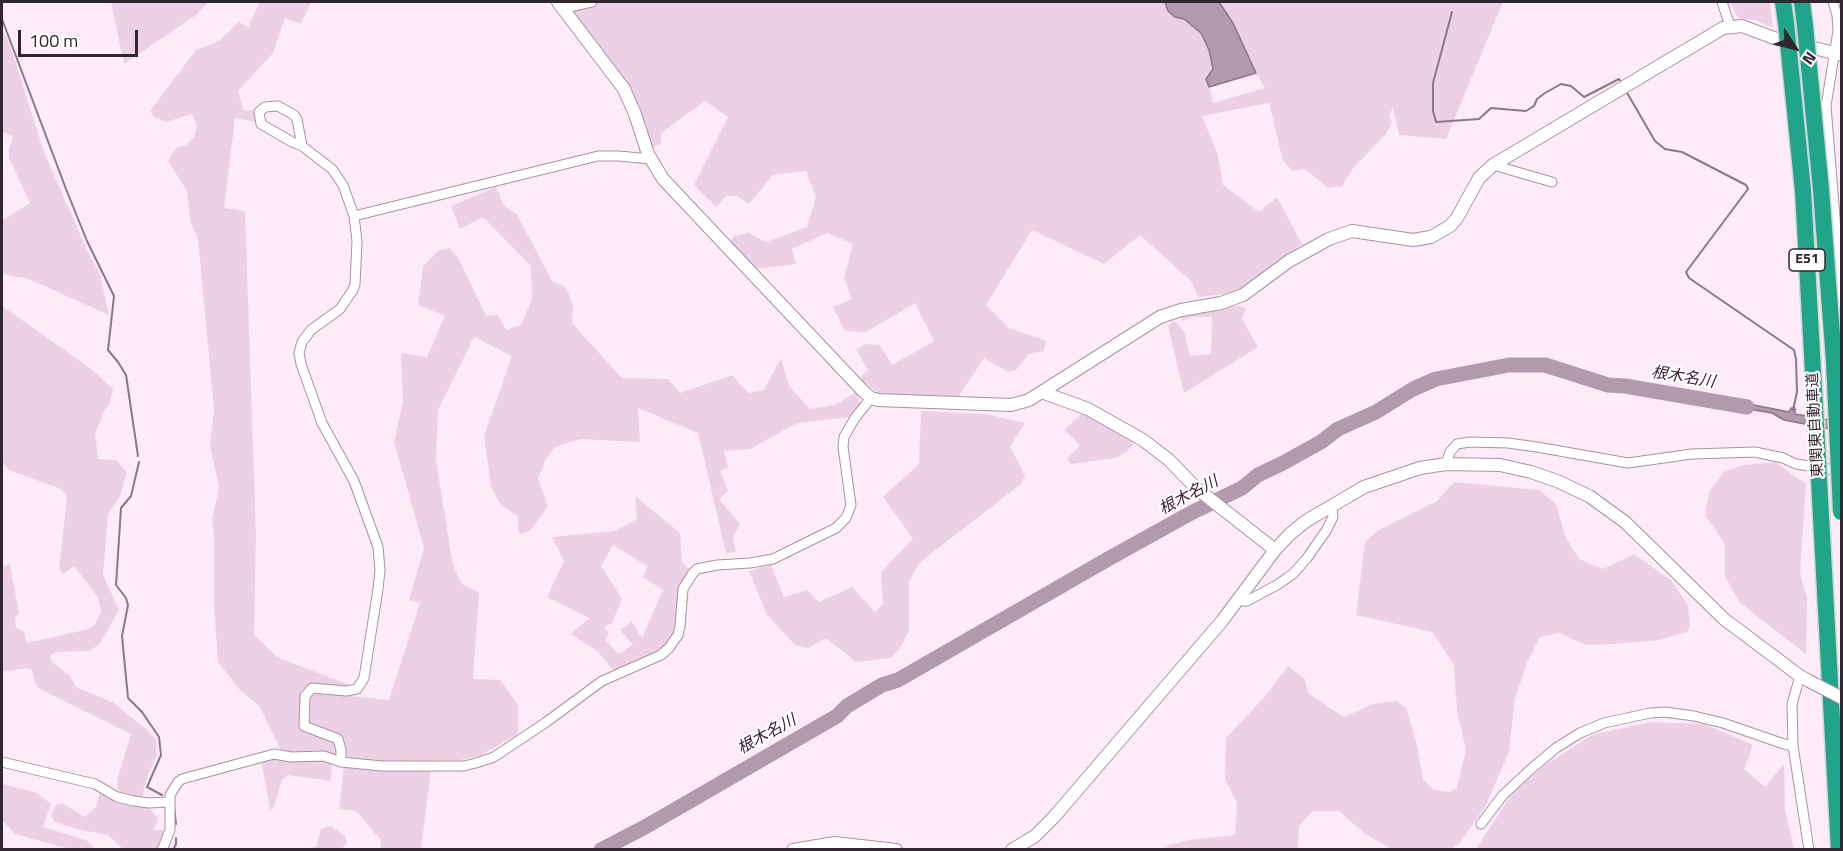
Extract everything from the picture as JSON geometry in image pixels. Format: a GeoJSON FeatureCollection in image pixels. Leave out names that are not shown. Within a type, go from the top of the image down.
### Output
{"type":"FeatureCollection","features":[{"type":"Feature","properties":{"kind":"highway","name":"東関東自動車道"},"geometry":{"type":"LineString","coordinates":[[1784,2],[1803,191],[1839,849]]}},
{"type":"Feature","properties":{"kind":"highway","name":"東関東自動車道"},"geometry":{"type":"LineString","coordinates":[[1802,2],[1815,116],[1842,512]]}},
{"type":"Feature","properties":{"kind":"street"},"geometry":{"type":"LineString","coordinates":[[561,5],[592,2]]}},
{"type":"Feature","properties":{"kind":"street"},"geometry":{"type":"LineString","coordinates":[[1722,2],[1730,26]]}},
{"type":"Feature","properties":{"kind":"street"},"geometry":{"type":"LineString","coordinates":[[1833,2],[1837,15],[1838,54],[1826,106],[1842,304]]}},
{"type":"Feature","properties":{"kind":"street"},"geometry":{"type":"LineString","coordinates":[[561,5],[624,89],[633,107],[650,159],[663,179],[863,391],[871,398],[878,400],[1011,405],[1029,400],[1044,393],[1160,317],[1181,310],[1221,303],[1243,295],[1289,261],[1344,233],[1364,231],[1413,240],[1431,237],[1450,226],[1457,218],[1479,178],[1493,165],[1714,31],[1730,26],[1752,29],[1774,38],[1838,54]]}},
{"type":"Feature","properties":{"kind":"street"},"geometry":{"type":"LineString","coordinates":[[302,146],[297,119],[294,115],[278,106],[265,107],[259,112],[261,124],[302,146],[332,169],[343,185],[354,216],[358,245],[355,284],[346,301],[340,309],[311,330],[302,342],[299,353],[322,423],[354,481],[378,547],[380,570],[378,589],[364,678],[357,688],[346,691],[312,688],[305,696],[304,726],[338,739],[341,762]]}},
{"type":"Feature","properties":{"kind":"street"},"geometry":{"type":"LineString","coordinates":[[354,216],[598,156],[650,159]]}},
{"type":"Feature","properties":{"kind":"street"},"geometry":{"type":"LineString","coordinates":[[1493,165],[1552,183]]}},
{"type":"Feature","properties":{"kind":"street"},"geometry":{"type":"LineString","coordinates":[[1044,393],[1088,409],[1143,440],[1169,460],[1184,477],[1275,550]]}},
{"type":"Feature","properties":{"kind":"street"},"geometry":{"type":"LineString","coordinates":[[162,849],[170,830],[168,802],[173,789],[182,779],[274,754],[291,757],[324,756],[341,762],[404,767],[476,764],[494,757],[546,723],[602,681],[661,655],[678,635],[686,582],[697,569],[773,559],[836,528],[846,518],[851,506],[843,447],[844,437],[871,398]]}},
{"type":"Feature","properties":{"kind":"street"},"geometry":{"type":"LineString","coordinates":[[1446,464],[1450,452],[1457,444],[1470,442],[1537,447],[1628,463],[1692,454],[1755,452],[1783,458],[1796,464],[1842,471]]}},
{"type":"Feature","properties":{"kind":"street"},"geometry":{"type":"LineString","coordinates":[[1012,849],[1035,836],[1054,817],[1238,601],[1275,550],[1290,534],[1306,521],[1364,487],[1420,468],[1446,464],[1500,465],[1532,472],[1589,496],[1626,522],[1724,619],[1804,678],[1842,698]]}},
{"type":"Feature","properties":{"kind":"street"},"geometry":{"type":"LineString","coordinates":[[1238,601],[1247,601],[1293,574],[1326,531],[1333,517],[1332,506]]}},
{"type":"Feature","properties":{"kind":"street"},"geometry":{"type":"LineString","coordinates":[[1804,678],[1792,704],[1793,746],[1809,849]]}},
{"type":"Feature","properties":{"kind":"street"},"geometry":{"type":"LineString","coordinates":[[1481,824],[1503,795],[1556,748],[1580,733],[1604,723],[1665,712],[1723,723],[1793,746]]}},
{"type":"Feature","properties":{"kind":"street"},"geometry":{"type":"LineString","coordinates":[[2,762],[94,784],[117,796],[134,801],[168,802]]}},
{"type":"Feature","properties":{"kind":"street"},"geometry":{"type":"LineString","coordinates":[[793,849],[835,843],[896,849]]}},
{"type":"Feature","properties":{"kind":"shaded area"},"geometry":{"type":"Polygon","coordinates":[[[111,2],[209,2],[196,15],[124,64],[111,2]]]}},
{"type":"Feature","properties":{"kind":"shaded area"},"geometry":{"type":"Polygon","coordinates":[[[260,2],[311,2],[301,24],[285,18],[273,53],[238,91],[243,110],[257,111],[256,122],[235,118],[224,208],[245,211],[256,535],[254,635],[277,657],[352,686],[350,696],[389,700],[420,603],[409,600],[424,548],[394,442],[403,401],[401,353],[427,357],[445,316],[418,305],[423,266],[438,251],[449,248],[458,257],[486,316],[498,315],[506,330],[521,325],[532,299],[531,266],[483,217],[460,229],[451,206],[496,187],[504,206],[517,214],[552,281],[566,287],[573,306],[572,323],[622,378],[668,379],[680,393],[733,375],[749,393],[764,390],[781,358],[789,386],[810,409],[835,405],[856,392],[860,404],[851,417],[797,423],[750,449],[724,451],[728,467],[720,471],[728,491],[719,499],[740,524],[733,538],[736,552],[726,553],[698,433],[638,408],[640,442],[580,439],[555,447],[546,459],[538,479],[548,506],[530,531],[519,534],[517,516],[500,504],[491,486],[484,436],[512,356],[474,337],[438,410],[436,460],[453,565],[462,584],[479,593],[473,679],[500,680],[518,705],[518,734],[479,756],[460,760],[381,761],[348,758],[318,750],[291,753],[280,749],[260,707],[239,689],[218,662],[212,520],[219,487],[210,446],[214,409],[198,239],[190,220],[187,191],[168,161],[176,148],[186,145],[194,137],[197,126],[192,114],[166,122],[154,117],[150,111],[196,50],[219,41],[239,22],[248,27],[260,2]]]}},
{"type":"Feature","properties":{"kind":"shaded area"},"geometry":{"type":"Polygon","coordinates":[[[564,2],[1503,2],[1446,139],[1399,135],[1393,107],[1389,116],[1392,122],[1386,134],[1354,167],[1342,186],[1328,188],[1305,169],[1293,171],[1283,161],[1269,103],[1202,116],[1218,155],[1223,185],[1259,212],[1277,197],[1302,244],[1248,287],[1233,293],[1198,297],[1191,281],[1140,235],[1104,264],[1032,230],[986,305],[1009,328],[1047,341],[1043,351],[1029,354],[1016,370],[1008,372],[984,358],[959,396],[889,395],[879,393],[859,379],[868,370],[856,350],[866,344],[880,345],[892,365],[934,341],[915,303],[866,332],[845,331],[833,307],[852,299],[844,278],[853,244],[827,233],[792,249],[796,264],[755,269],[729,243],[734,236],[749,233],[766,242],[807,227],[816,197],[806,171],[773,175],[749,204],[737,196],[726,196],[716,207],[694,185],[728,117],[705,101],[661,133],[661,144],[652,148],[636,102],[564,2]],[[1256,73],[1210,87],[1213,103],[1265,88],[1256,73]]]}},
{"type":"Feature","properties":{"kind":"shaded area"},"geometry":{"type":"Polygon","coordinates":[[[1165,2],[1219,2],[1233,23],[1256,73],[1209,87],[1206,79],[1213,69],[1209,50],[1201,33],[1184,19],[1175,17],[1168,11],[1165,2]]]}},
{"type":"Feature","properties":{"kind":"shaded area"},"geometry":{"type":"Polygon","coordinates":[[[1730,2],[1770,2],[1773,28],[1755,20],[1738,18],[1730,2]]]}},
{"type":"Feature","properties":{"kind":"shaded area"},"geometry":{"type":"Polygon","coordinates":[[[2,30],[9,42],[44,152],[87,250],[100,274],[109,315],[26,278],[5,275],[2,272],[2,218],[3,220],[30,203],[9,158],[13,136],[2,131],[2,30]]]}},
{"type":"Feature","properties":{"kind":"shaded area"},"geometry":{"type":"Polygon","coordinates":[[[2,306],[90,368],[113,389],[110,403],[95,434],[98,459],[116,460],[127,472],[120,496],[108,515],[103,575],[119,610],[100,644],[89,651],[58,652],[50,655],[52,662],[70,676],[76,687],[114,703],[156,740],[157,755],[141,799],[124,796],[118,792],[117,780],[131,734],[38,688],[32,670],[27,668],[2,672],[2,566],[10,564],[19,613],[15,618],[16,627],[24,632],[27,643],[89,629],[95,624],[101,612],[98,597],[74,566],[63,574],[59,568],[67,498],[61,489],[9,470],[2,462],[2,306]]]}},
{"type":"Feature","properties":{"kind":"shaded area"},"geometry":{"type":"Polygon","coordinates":[[[1239,306],[1246,308],[1242,319],[1258,347],[1184,393],[1168,326],[1173,321],[1184,331],[1190,356],[1211,354],[1212,317],[1194,317],[1182,321],[1181,316],[1201,309],[1239,306]]]}},
{"type":"Feature","properties":{"kind":"shaded area"},"geometry":{"type":"Polygon","coordinates":[[[1734,401],[1789,412],[1791,408],[1795,408],[1795,414],[1841,422],[1841,431],[1784,420],[1772,413],[1724,405],[1734,401]]]}},
{"type":"Feature","properties":{"kind":"shaded area"},"geometry":{"type":"Polygon","coordinates":[[[921,411],[987,414],[1025,423],[1010,447],[1025,475],[1021,484],[919,563],[909,582],[909,631],[899,650],[890,658],[856,662],[826,638],[808,648],[795,645],[767,615],[749,571],[771,565],[784,597],[807,590],[819,602],[852,587],[875,612],[883,604],[881,572],[913,539],[883,497],[919,464],[921,411]]]}},
{"type":"Feature","properties":{"kind":"shaded area"},"geometry":{"type":"Polygon","coordinates":[[[1083,413],[1120,431],[1134,444],[1116,458],[1071,464],[1067,459],[1080,445],[1064,430],[1083,413]]]}},
{"type":"Feature","properties":{"kind":"shaded area"},"geometry":{"type":"Polygon","coordinates":[[[1775,462],[1806,484],[1800,573],[1807,598],[1806,654],[1739,602],[1725,576],[1725,544],[1705,515],[1709,492],[1724,472],[1743,465],[1775,462]]]}},
{"type":"Feature","properties":{"kind":"shaded area"},"geometry":{"type":"Polygon","coordinates":[[[1454,482],[1539,490],[1556,504],[1566,538],[1579,559],[1603,569],[1634,554],[1672,581],[1688,606],[1690,626],[1687,632],[1658,640],[1586,645],[1559,633],[1540,637],[1526,665],[1515,699],[1509,752],[1486,805],[1460,843],[1451,849],[1391,849],[1364,833],[1339,811],[1313,811],[1299,826],[1298,849],[1165,849],[1169,845],[1189,840],[1235,835],[1237,803],[1225,779],[1226,738],[1267,694],[1288,666],[1305,679],[1308,693],[1344,717],[1373,704],[1396,701],[1406,708],[1416,740],[1423,779],[1434,790],[1449,792],[1457,788],[1466,749],[1457,712],[1454,665],[1432,632],[1356,615],[1365,542],[1377,531],[1437,501],[1454,482]]]}},
{"type":"Feature","properties":{"kind":"shaded area"},"geometry":{"type":"Polygon","coordinates":[[[635,496],[680,533],[682,562],[690,570],[679,589],[678,626],[667,647],[656,655],[614,671],[597,651],[571,634],[589,618],[547,597],[564,561],[552,537],[614,531],[637,519],[635,496]],[[613,545],[601,566],[622,599],[611,625],[604,627],[609,633],[605,640],[619,654],[633,645],[620,630],[632,622],[642,638],[663,590],[643,577],[647,566],[613,545]]]}},
{"type":"Feature","properties":{"kind":"shaded area"},"geometry":{"type":"Polygon","coordinates":[[[1650,722],[1704,724],[1753,745],[1744,769],[1765,787],[1784,764],[1785,810],[1794,849],[1476,849],[1511,795],[1545,765],[1592,735],[1650,722]]]}},
{"type":"Feature","properties":{"kind":"shaded area"},"geometry":{"type":"Polygon","coordinates":[[[274,759],[321,760],[332,763],[331,781],[288,775],[282,780],[273,809],[270,809],[262,763],[274,759]]]}},
{"type":"Feature","properties":{"kind":"shaded area"},"geometry":{"type":"Polygon","coordinates":[[[344,766],[431,770],[421,849],[381,849],[381,840],[356,811],[339,809],[344,766]]]}},
{"type":"Feature","properties":{"kind":"shaded area"},"geometry":{"type":"Polygon","coordinates":[[[3,784],[37,793],[51,804],[43,827],[86,840],[96,849],[70,849],[15,834],[2,820],[3,784]]]}},
{"type":"Feature","properties":{"kind":"shaded area"},"geometry":{"type":"Polygon","coordinates":[[[100,791],[118,800],[150,809],[158,818],[154,830],[164,830],[159,848],[122,848],[108,835],[76,829],[54,821],[51,815],[56,805],[62,803],[85,817],[96,807],[100,791]]]}},
{"type":"Feature","properties":{"kind":"shaded area"},"geometry":{"type":"Polygon","coordinates":[[[330,826],[345,836],[347,843],[341,849],[297,849],[316,847],[321,829],[330,826]]]}},
{"type":"Feature","properties":{"kind":"waterway"},"geometry":{"type":"LineString","coordinates":[[1452,12],[1433,83],[1433,111],[1436,122],[1479,119],[1491,108],[1526,111],[1534,106],[1537,99],[1561,84],[1571,86],[1584,97],[1619,79],[1622,83]]}},
{"type":"Feature","properties":{"kind":"waterway"},"geometry":{"type":"LineString","coordinates":[[2,19],[87,241],[114,296],[108,350],[126,375],[138,456]]}},
{"type":"Feature","properties":{"kind":"waterway"},"geometry":{"type":"LineString","coordinates":[[1626,91],[1655,141],[1665,149],[1682,152],[1746,185],[1748,189],[1686,272],[1689,278],[1794,350],[1797,392],[1793,410]]}},
{"type":"Feature","properties":{"kind":"waterway","name":"根木名川"},"geometry":{"type":"LineString","coordinates":[[601,850],[837,716],[847,706],[882,685],[898,680],[1108,559],[1242,488],[1258,475],[1321,442],[1338,429],[1376,412],[1413,389],[1436,379],[1509,365],[1545,365],[1608,385],[1747,407]]}},
{"type":"Feature","properties":{"kind":"waterway"},"geometry":{"type":"LineString","coordinates":[[139,462],[131,496],[121,508],[116,585],[126,598],[128,605],[122,636],[128,698],[142,712],[159,737],[161,755],[147,787],[162,795]]}},
{"type":"Feature","properties":{"kind":"waterway"},"geometry":{"type":"LineString","coordinates":[[174,806],[176,824]]}},
{"type":"Feature","properties":{"kind":"waterway"},"geometry":{"type":"LineString","coordinates":[[173,850],[176,838]]}}]}
